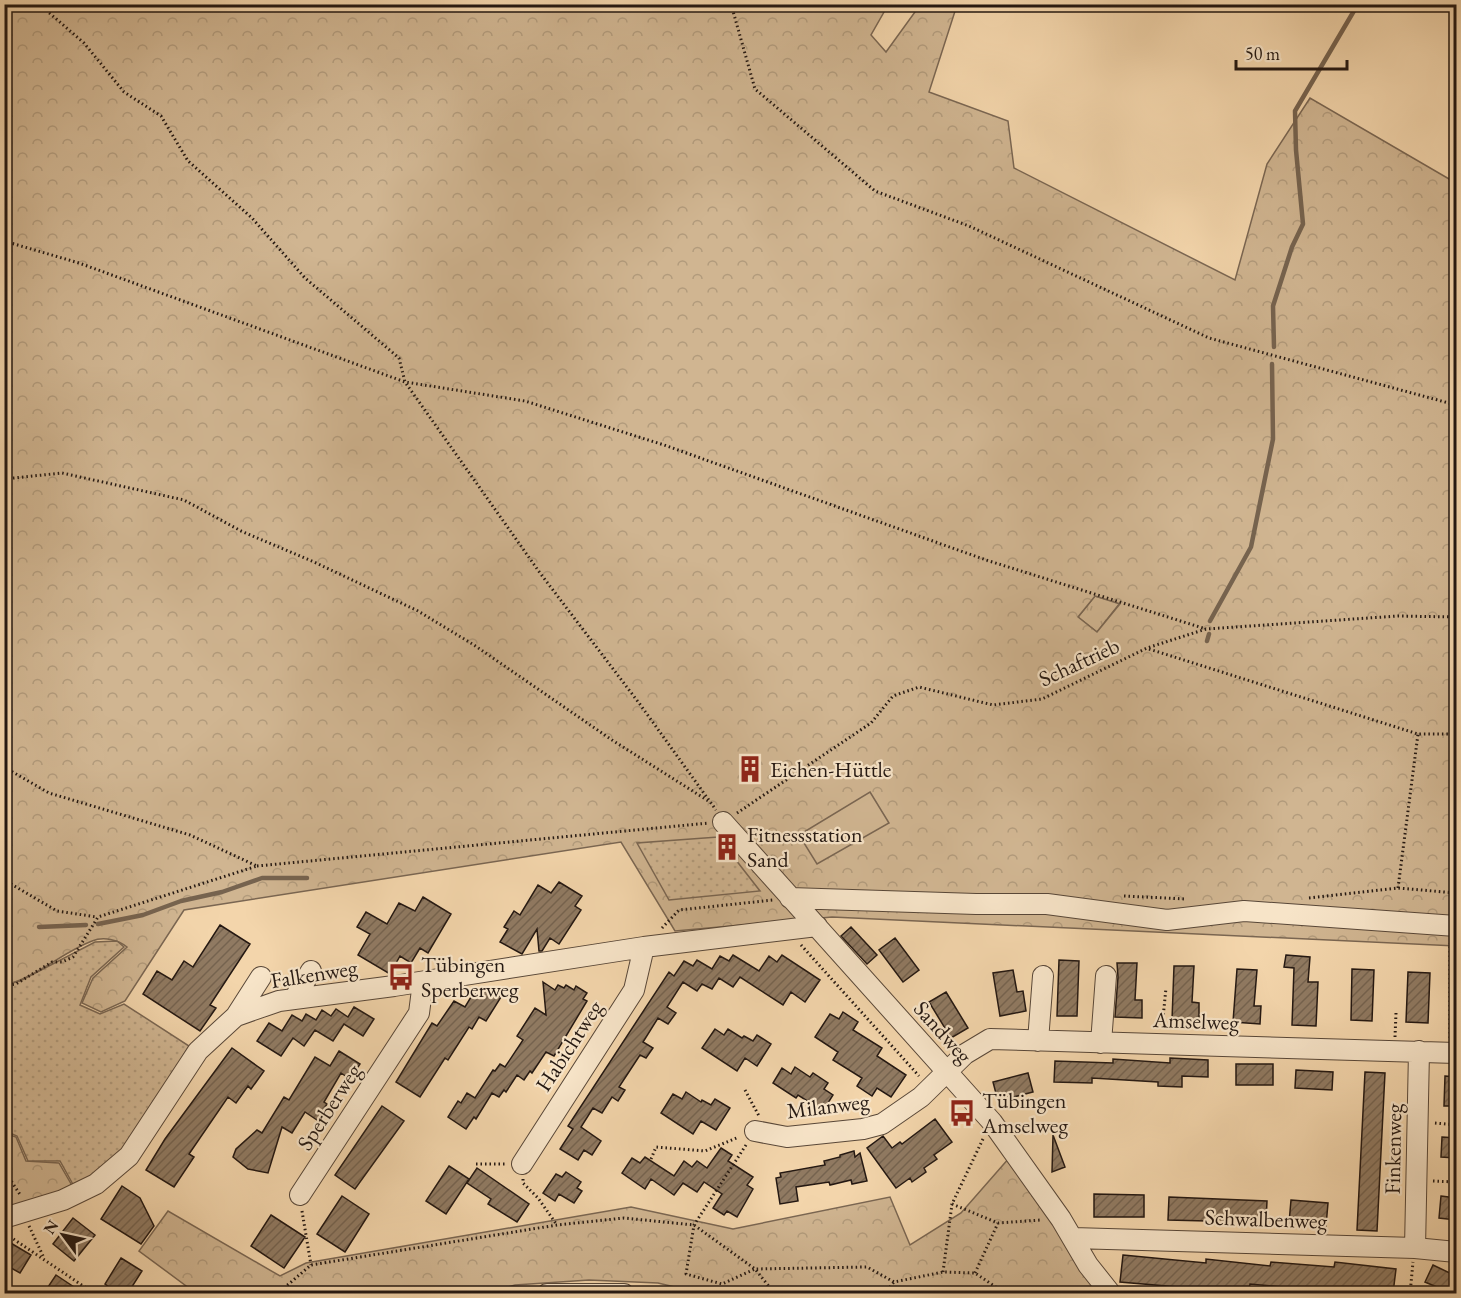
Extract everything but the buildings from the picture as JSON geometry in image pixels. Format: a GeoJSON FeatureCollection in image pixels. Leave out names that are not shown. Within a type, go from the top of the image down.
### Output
{"type":"FeatureCollection","features":[{"type":"Feature","properties":{"kind":"street","name":"Sandweg"},"geometry":{"type":"LineString","coordinates":[[723,822],[992,1122],[1061,1219],[1088,1265],[1111,1293]]}},
{"type":"Feature","properties":{"kind":"street"},"geometry":{"type":"LineString","coordinates":[[790,898],[1047,904],[1167,920],[1244,911],[1454,926]]}},
{"type":"Feature","properties":{"kind":"street","name":"Falkenweg"},"geometry":{"type":"LineString","coordinates":[[18,1213],[63,1200],[96,1184],[129,1156],[198,1051],[236,1016],[279,1001],[423,982],[644,947],[817,926]]}},
{"type":"Feature","properties":{"kind":"street","name":"Habichtweg"},"geometry":{"type":"LineString","coordinates":[[522,1173],[634,990],[644,947]]}},
{"type":"Feature","properties":{"kind":"street"},"geometry":{"type":"LineString","coordinates":[[294,999],[312,971]]}},
{"type":"Feature","properties":{"kind":"street"},"geometry":{"type":"LineString","coordinates":[[1038,1041],[1043,976]]}},
{"type":"Feature","properties":{"kind":"street"},"geometry":{"type":"LineString","coordinates":[[1101,1042],[1106,976]]}},
{"type":"Feature","properties":{"kind":"street"},"geometry":{"type":"LineString","coordinates":[[236,1016],[261,977]]}},
{"type":"Feature","properties":{"kind":"street","name":"Sperberweg"},"geometry":{"type":"LineString","coordinates":[[300,1195],[419,1013],[423,982]]}},
{"type":"Feature","properties":{"kind":"street","name":"Amselweg"},"geometry":{"type":"LineString","coordinates":[[947,1072],[965,1054],[990,1039],[1453,1053]]}},
{"type":"Feature","properties":{"kind":"street","name":"Finkenweg"},"geometry":{"type":"LineString","coordinates":[[1415,1248],[1419,1051]]}},
{"type":"Feature","properties":{"kind":"street","name":"Milanweg"},"geometry":{"type":"LineString","coordinates":[[755,1131],[787,1137],[863,1129],[882,1124],[906,1110],[947,1072]]}},
{"type":"Feature","properties":{"kind":"street","name":"Schwalbenweg"},"geometry":{"type":"LineString","coordinates":[[1073,1238],[1415,1248],[1456,1252]]}},
{"type":"Feature","properties":{"kind":"street"},"geometry":{"type":"LineString","coordinates":[[547,1293],[624,1293]]}},
{"type":"Feature","properties":{"kind":"path"},"geometry":{"type":"LineString","coordinates":[[4,878],[57,911],[98,917],[257,866],[723,822],[712,803],[540,573],[405,382],[399,358],[305,278],[252,218],[188,161],[161,116],[124,92],[84,43],[39,4]]}},
{"type":"Feature","properties":{"kind":"path"},"geometry":{"type":"LineString","coordinates":[[731,4],[755,89],[875,191],[969,226],[1209,338],[1456,405]]}},
{"type":"Feature","properties":{"kind":"path"},"geometry":{"type":"LineString","coordinates":[[4,241],[80,263],[405,382],[525,400],[664,445],[986,560],[1206,629]]}},
{"type":"Feature","properties":{"kind":"path"},"geometry":{"type":"LineString","coordinates":[[4,479],[62,473],[184,500],[241,531],[314,562],[418,612],[474,645],[612,740],[712,803]]}},
{"type":"Feature","properties":{"kind":"path","name":"Schaftrieb"},"geometry":{"type":"LineString","coordinates":[[723,822],[871,723],[892,696],[919,687],[993,705],[1042,699],[1147,648],[1206,629],[1398,616],[1456,617]]}},
{"type":"Feature","properties":{"kind":"path"},"geometry":{"type":"LineString","coordinates":[[1147,648],[1418,734],[1456,734]]}},
{"type":"Feature","properties":{"kind":"path"},"geometry":{"type":"LineString","coordinates":[[1398,888],[1418,734]]}},
{"type":"Feature","properties":{"kind":"path"},"geometry":{"type":"LineString","coordinates":[[4,767],[49,793],[190,835],[257,866]]}},
{"type":"Feature","properties":{"kind":"path"},"geometry":{"type":"LineString","coordinates":[[1298,899],[1398,888],[1456,893]]}},
{"type":"Feature","properties":{"kind":"path"},"geometry":{"type":"LineString","coordinates":[[1122,896],[1194,900]]}},
{"type":"Feature","properties":{"kind":"path"},"geometry":{"type":"LineString","coordinates":[[644,947],[679,910],[790,898]]}},
{"type":"Feature","properties":{"kind":"path"},"geometry":{"type":"LineString","coordinates":[[4,986],[16,984],[52,962],[62,962],[74,957],[98,917]]}},
{"type":"Feature","properties":{"kind":"path"},"geometry":{"type":"LineString","coordinates":[[1453,1053],[1454,926]]}},
{"type":"Feature","properties":{"kind":"path"},"geometry":{"type":"LineString","coordinates":[[787,930],[930,1088]]}},
{"type":"Feature","properties":{"kind":"path"},"geometry":{"type":"LineString","coordinates":[[1161,1044],[1166,988]]}},
{"type":"Feature","properties":{"kind":"path"},"geometry":{"type":"LineString","coordinates":[[1395,1029],[1396,1013]]}},
{"type":"Feature","properties":{"kind":"path"},"geometry":{"type":"LineString","coordinates":[[943,1272],[952,1203],[992,1122]]}},
{"type":"Feature","properties":{"kind":"path"},"geometry":{"type":"LineString","coordinates":[[1418,1122],[1456,1125]]}},
{"type":"Feature","properties":{"kind":"path"},"geometry":{"type":"LineString","coordinates":[[651,1159],[656,1147],[705,1151],[755,1131]]}},
{"type":"Feature","properties":{"kind":"path"},"geometry":{"type":"LineString","coordinates":[[755,1131],[694,1225],[686,1274],[722,1284],[755,1269],[867,1267],[894,1282]]}},
{"type":"Feature","properties":{"kind":"path"},"geometry":{"type":"LineString","coordinates":[[476,1164],[522,1173],[557,1226]]}},
{"type":"Feature","properties":{"kind":"path"},"geometry":{"type":"LineString","coordinates":[[4,1170],[18,1213],[45,1260]]}},
{"type":"Feature","properties":{"kind":"path"},"geometry":{"type":"LineString","coordinates":[[1416,1180],[1456,1182]]}},
{"type":"Feature","properties":{"kind":"path"},"geometry":{"type":"LineString","coordinates":[[300,1195],[311,1265]]}},
{"type":"Feature","properties":{"kind":"path"},"geometry":{"type":"LineString","coordinates":[[952,1203],[998,1223],[1061,1219]]}},
{"type":"Feature","properties":{"kind":"path"},"geometry":{"type":"LineString","coordinates":[[277,1293],[311,1265],[557,1226],[624,1218],[694,1225],[755,1269],[776,1293]]}},
{"type":"Feature","properties":{"kind":"path"},"geometry":{"type":"LineString","coordinates":[[975,1273],[998,1223]]}},
{"type":"Feature","properties":{"kind":"path"},"geometry":{"type":"LineString","coordinates":[[4,1233],[94,1293]]}},
{"type":"Feature","properties":{"kind":"path"},"geometry":{"type":"LineString","coordinates":[[1410,1293],[1415,1248]]}},
{"type":"Feature","properties":{"kind":"path"},"geometry":{"type":"LineString","coordinates":[[884,1293],[894,1282],[943,1272],[975,1273],[1006,1293]]}},
{"type":"Feature","properties":{"kind":"green space"},"geometry":{"type":"Polygon","coordinates":[[[4,5],[888,5],[871,35],[886,52],[920,5],[957,5],[929,92],[1008,121],[1014,168],[1235,280],[1267,164],[1310,98],[1456,183],[1456,946],[832,917],[675,931],[621,842],[184,910],[125,1001],[101,1012],[82,1003],[93,978],[127,947],[119,942],[106,939],[92,941],[38,971],[5,985],[4,5]],[[1095,596],[1078,617],[1097,632],[1120,604],[1095,596]]]}},
{"type":"Feature","properties":{"kind":"green space"},"geometry":{"type":"Polygon","coordinates":[[[1095,596],[1120,603],[1097,632],[1078,617],[1095,596]]]}},
{"type":"Feature","properties":{"kind":"green space"},"geometry":{"type":"Polygon","coordinates":[[[870,792],[889,823],[817,864],[799,835],[870,792]]]}},
{"type":"Feature","properties":{"kind":"green space"},"geometry":{"type":"Polygon","coordinates":[[[718,837],[760,891],[669,900],[637,843],[718,837]]]}},
{"type":"Feature","properties":{"kind":"green space"},"geometry":{"type":"Polygon","coordinates":[[[117,941],[124,947],[91,977],[80,1005],[100,1014],[124,1004],[189,1046],[134,1139],[102,1172],[75,1188],[60,1161],[28,1161],[17,1136],[5,1131],[4,985],[20,981],[95,942],[117,941]]]}},
{"type":"Feature","properties":{"kind":"green space"},"geometry":{"type":"Polygon","coordinates":[[[4,1133],[16,1137],[26,1161],[59,1163],[74,1189],[5,1211],[4,1133]]]}},
{"type":"Feature","properties":{"kind":"green space"},"geometry":{"type":"Polygon","coordinates":[[[1010,1157],[1102,1293],[704,1294],[658,1283],[589,1280],[515,1285],[483,1294],[197,1294],[139,1251],[168,1211],[280,1276],[306,1263],[631,1207],[733,1229],[890,1197],[910,1245],[961,1213],[1010,1157]]]}},
{"type":"Feature","properties":{"kind":"waterway"},"geometry":{"type":"LineString","coordinates":[[1274,347],[1273,306],[1292,247],[1303,224],[1295,111],[1358,4]]}},
{"type":"Feature","properties":{"kind":"waterway"},"geometry":{"type":"LineString","coordinates":[[1210,621],[1251,547],[1273,439],[1272,364]]}},
{"type":"Feature","properties":{"kind":"waterway"},"geometry":{"type":"LineString","coordinates":[[1207,641],[1209,634]]}},
{"type":"Feature","properties":{"kind":"waterway"},"geometry":{"type":"LineString","coordinates":[[98,924],[143,915],[181,901],[222,892],[262,878],[307,878]]}},
{"type":"Feature","properties":{"kind":"waterway"},"geometry":{"type":"LineString","coordinates":[[39,927],[86,925]]}},
{"type":"Feature","properties":{"kind":"place","name":"Eichen-Hüttle"},"geometry":{"type":"Point","coordinates":[750,769]}},
{"type":"Feature","properties":{"kind":"place","name":"Fitnessstation Sand"},"geometry":{"type":"Point","coordinates":[727,847]}},
{"type":"Feature","properties":{"kind":"place","name":"Tübingen Sperberweg"},"geometry":{"type":"Point","coordinates":[401,977]}},
{"type":"Feature","properties":{"kind":"place","name":"Tübingen Amselweg"},"geometry":{"type":"Point","coordinates":[962,1113]}}]}
